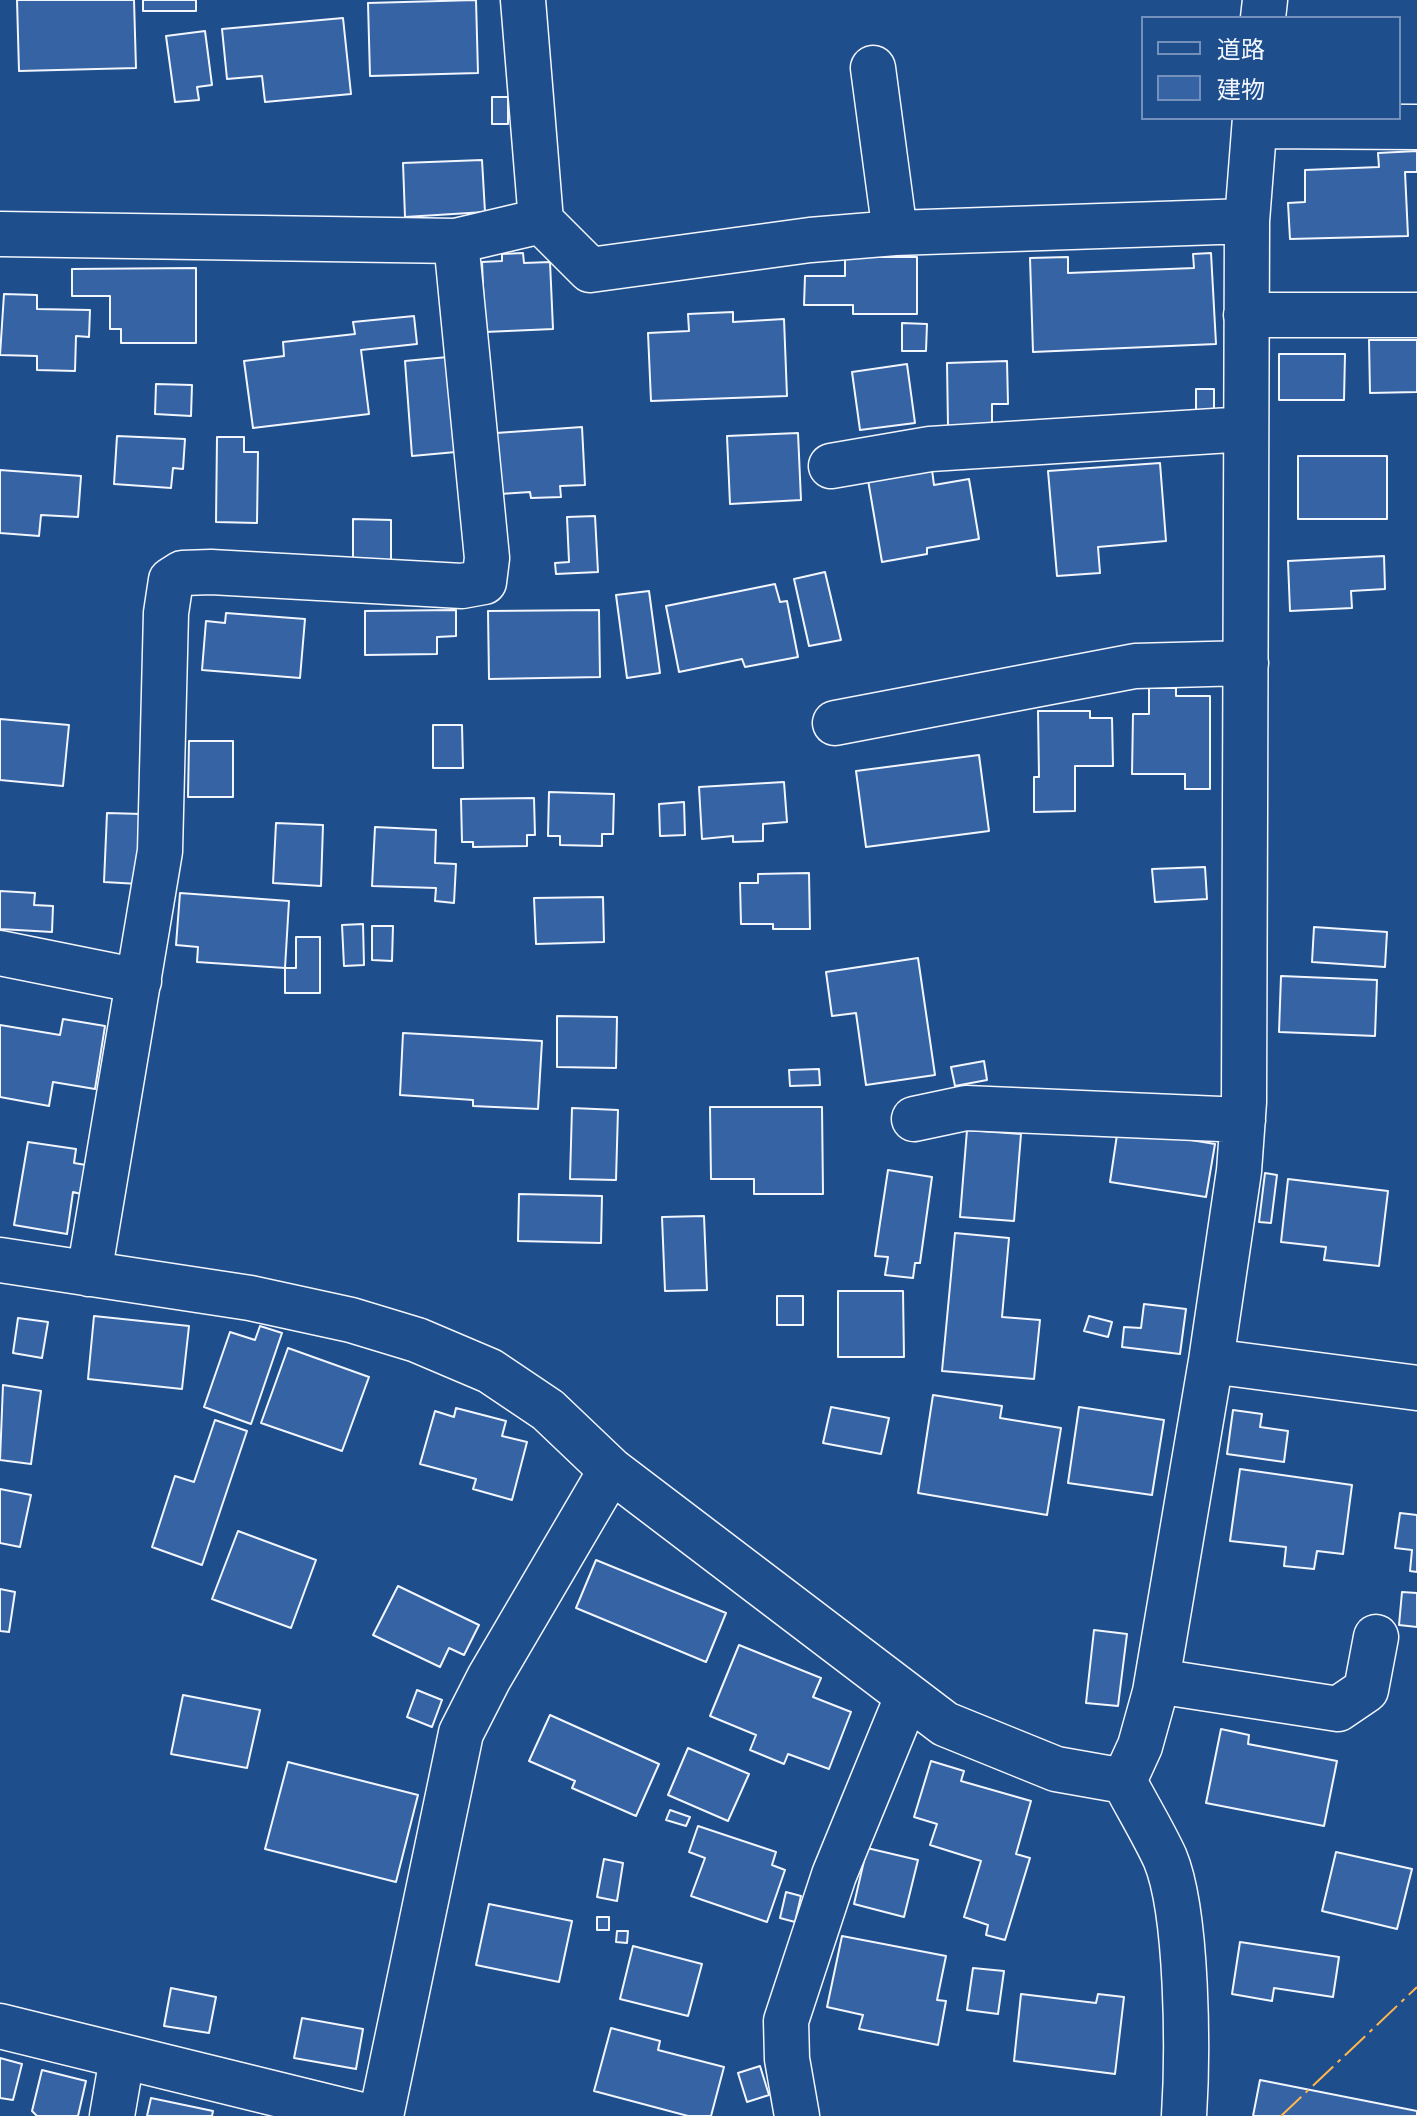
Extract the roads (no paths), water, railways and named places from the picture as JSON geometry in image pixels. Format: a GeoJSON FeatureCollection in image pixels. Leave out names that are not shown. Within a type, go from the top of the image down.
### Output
{"type":"FeatureCollection","features":[{"type":"Feature","properties":{"kind":"street"},"geometry":{"type":"LineString","coordinates":[[523,0],[541,221],[590,270],[810,240],[895,233],[1247,221]]}},
{"type":"Feature","properties":{"kind":"street"},"geometry":{"type":"LineString","coordinates":[[873,68],[895,233]]}},
{"type":"Feature","properties":{"kind":"street"},"geometry":{"type":"LineString","coordinates":[[1124,1781],[1140,1746],[1157,1681],[1211,1361],[1243,1120],[1247,221],[1255,122],[1417,127]]}},
{"type":"Feature","properties":{"kind":"street"},"geometry":{"type":"LineString","coordinates":[[0,234],[456,241],[541,221]]}},
{"type":"Feature","properties":{"kind":"street"},"geometry":{"type":"LineString","coordinates":[[89,1274],[160,851],[166,613],[171,580],[182,573],[211,572],[462,586],[484,582],[487,558],[456,241]]}},
{"type":"Feature","properties":{"kind":"street"},"geometry":{"type":"LineString","coordinates":[[1246,315],[1417,315]]}},
{"type":"Feature","properties":{"kind":"street"},"geometry":{"type":"LineString","coordinates":[[831,466],[930,449],[1246,429]]}},
{"type":"Feature","properties":{"kind":"street"},"geometry":{"type":"LineString","coordinates":[[835,723],[1135,666],[1246,663]]}},
{"type":"Feature","properties":{"kind":"street"},"geometry":{"type":"LineString","coordinates":[[0,953],[139,981]]}},
{"type":"Feature","properties":{"kind":"street"},"geometry":{"type":"LineString","coordinates":[[914,1119],[966,1108],[1243,1120]]}},
{"type":"Feature","properties":{"kind":"street"},"geometry":{"type":"LineString","coordinates":[[0,1260],[250,1298],[351,1320],[417,1340],[490,1371],[548,1410],[611,1470],[945,1724],[1056,1769],[1124,1781]]}},
{"type":"Feature","properties":{"kind":"street"},"geometry":{"type":"LineString","coordinates":[[1211,1361],[1417,1388]]}},
{"type":"Feature","properties":{"kind":"street"},"geometry":{"type":"LineString","coordinates":[[381,2116],[461,1733],[489,1678],[611,1470]]}},
{"type":"Feature","properties":{"kind":"street"},"geometry":{"type":"LineString","coordinates":[[1157,1681],[1338,1709],[1366,1690],[1376,1637]]}},
{"type":"Feature","properties":{"kind":"street"},"geometry":{"type":"LineString","coordinates":[[797,2116],[787,2059],[786,2021],[834,1875],[907,1697]]}},
{"type":"Feature","properties":{"kind":"street"},"geometry":{"type":"LineString","coordinates":[[1124,1781],[1166,1860],[1178,1922],[1187,2079],[1184,2116]]}},
{"type":"Feature","properties":{"kind":"street"},"geometry":{"type":"LineString","coordinates":[[0,2026],[366,2116]]}},
{"type":"Feature","properties":{"kind":"street"},"geometry":{"type":"LineString","coordinates":[[112,2116],[122,2058]]}}]}
